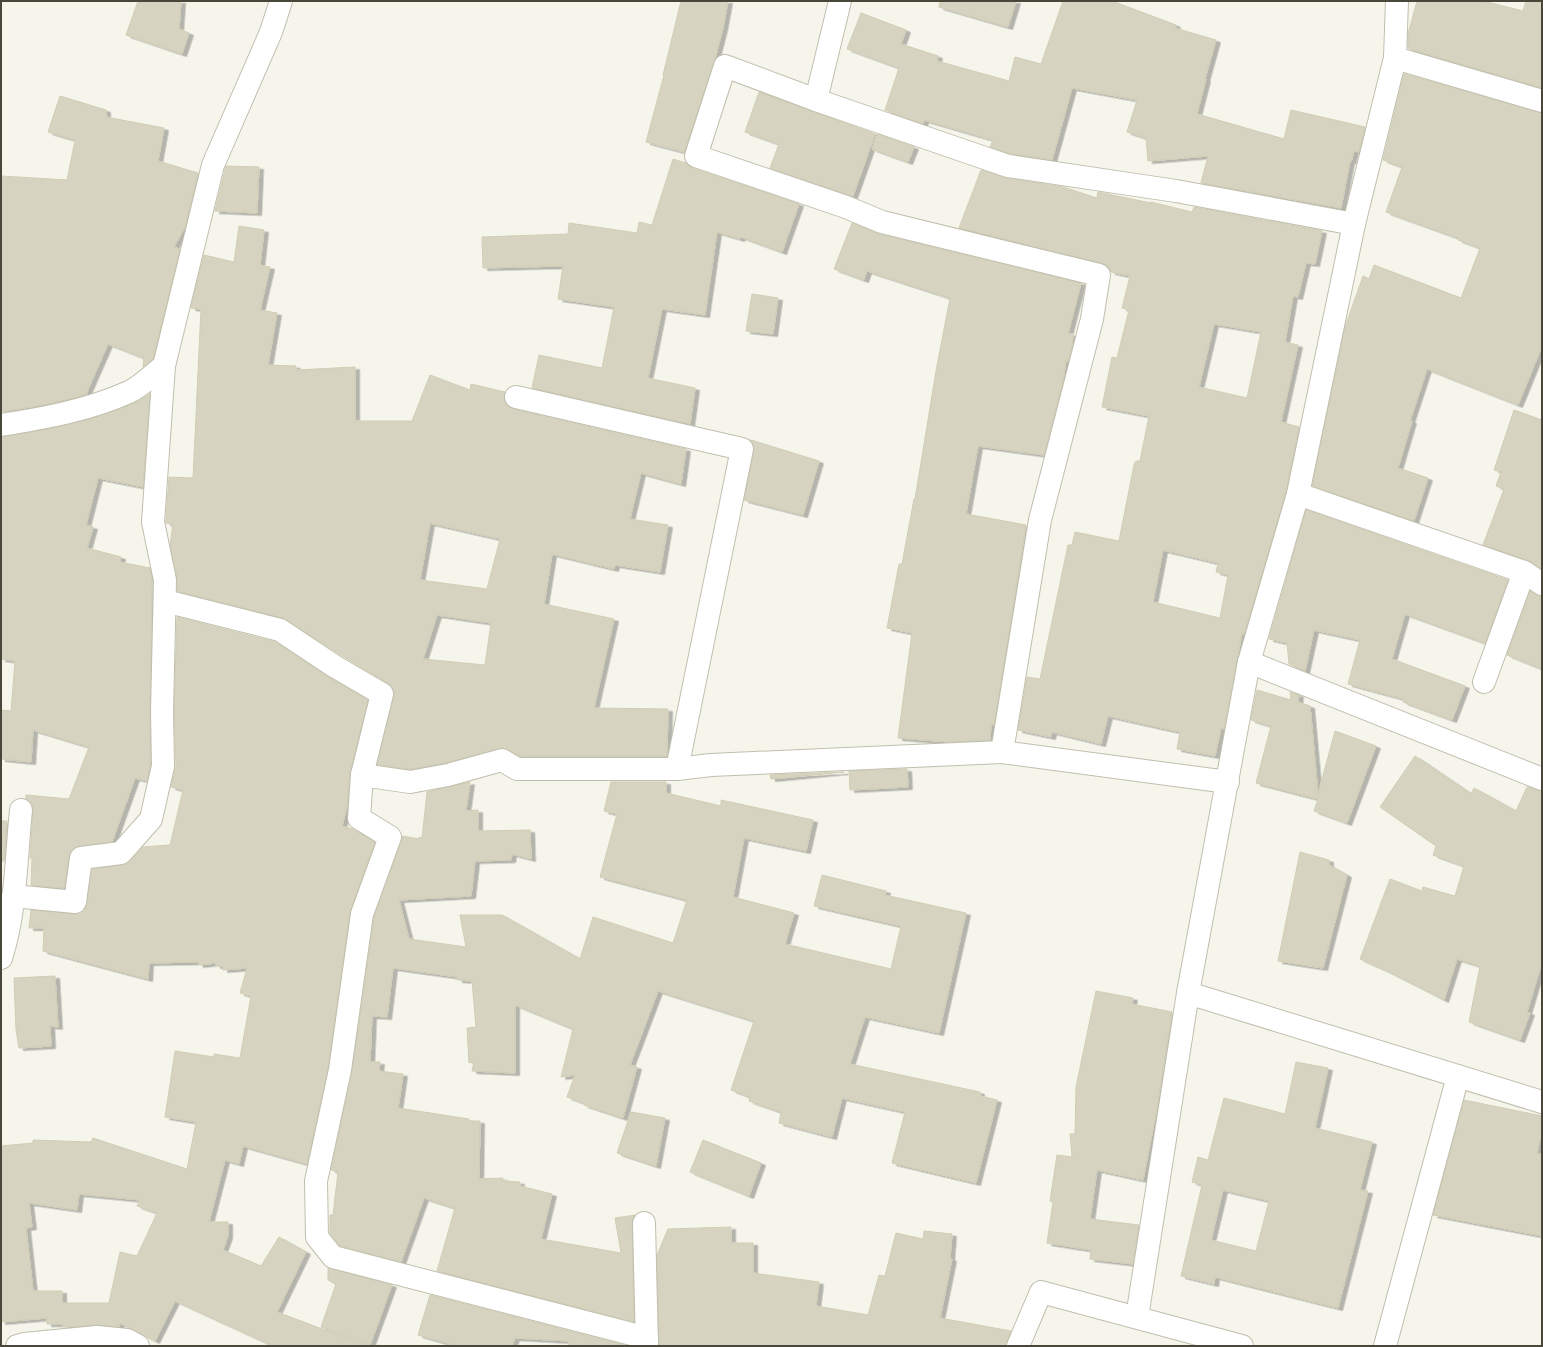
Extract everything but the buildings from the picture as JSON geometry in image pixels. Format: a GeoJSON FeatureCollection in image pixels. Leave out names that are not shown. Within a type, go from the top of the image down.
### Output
{"type":"FeatureCollection","features":[{"type":"Feature","properties":{"kind":"street"},"geometry":{"type":"LineString","coordinates":[[13,896],[75,902],[81,858],[121,853],[152,819],[163,766],[162,712],[165,580],[153,522],[164,366],[213,165],[271,32],[281,1]]}},
{"type":"Feature","properties":{"kind":"street"},"geometry":{"type":"LineString","coordinates":[[816,100],[840,1]]}},
{"type":"Feature","properties":{"kind":"street"},"geometry":{"type":"LineString","coordinates":[[1137,1317],[1188,993],[1249,662],[1298,494],[1354,224],[1395,58],[1397,1]]}},
{"type":"Feature","properties":{"kind":"street"},"geometry":{"type":"LineString","coordinates":[[1395,58],[1542,101]]}},
{"type":"Feature","properties":{"kind":"street"},"geometry":{"type":"LineString","coordinates":[[1002,752],[1040,520],[1092,319],[1099,275],[882,222],[846,207],[696,156],[725,66],[816,100],[1008,166],[1176,192],[1354,224]]}},
{"type":"Feature","properties":{"kind":"street"},"geometry":{"type":"LineString","coordinates":[[1,425],[43,419],[88,407],[130,391],[164,366]]}},
{"type":"Feature","properties":{"kind":"street"},"geometry":{"type":"LineString","coordinates":[[516,397],[742,449],[677,769]]}},
{"type":"Feature","properties":{"kind":"street"},"geometry":{"type":"LineString","coordinates":[[1298,494],[1524,572],[1542,584]]}},
{"type":"Feature","properties":{"kind":"street"},"geometry":{"type":"LineString","coordinates":[[1484,682],[1524,572]]}},
{"type":"Feature","properties":{"kind":"street"},"geometry":{"type":"LineString","coordinates":[[165,601],[280,630],[334,666],[382,694],[362,776],[359,818],[390,837],[362,914],[340,1070],[316,1181],[317,1237],[333,1257],[647,1342],[644,1223]]}},
{"type":"Feature","properties":{"kind":"street"},"geometry":{"type":"LineString","coordinates":[[1249,662],[1542,779]]}},
{"type":"Feature","properties":{"kind":"street"},"geometry":{"type":"LineString","coordinates":[[362,776],[410,782],[448,775],[502,760],[517,769],[677,769],[711,765],[1002,752],[1228,782]]}},
{"type":"Feature","properties":{"kind":"street"},"geometry":{"type":"LineString","coordinates":[[1,958],[7,940],[13,896],[21,810]]}},
{"type":"Feature","properties":{"kind":"street"},"geometry":{"type":"LineString","coordinates":[[1188,993],[1542,1102]]}},
{"type":"Feature","properties":{"kind":"street"},"geometry":{"type":"LineString","coordinates":[[1385,1346],[1458,1076]]}},
{"type":"Feature","properties":{"kind":"street"},"geometry":{"type":"LineString","coordinates":[[1018,1346],[1041,1292],[1242,1346]]}},
{"type":"Feature","properties":{"kind":"street"},"geometry":{"type":"LineString","coordinates":[[21,1345],[97,1337],[127,1340],[138,1346]]}}]}
